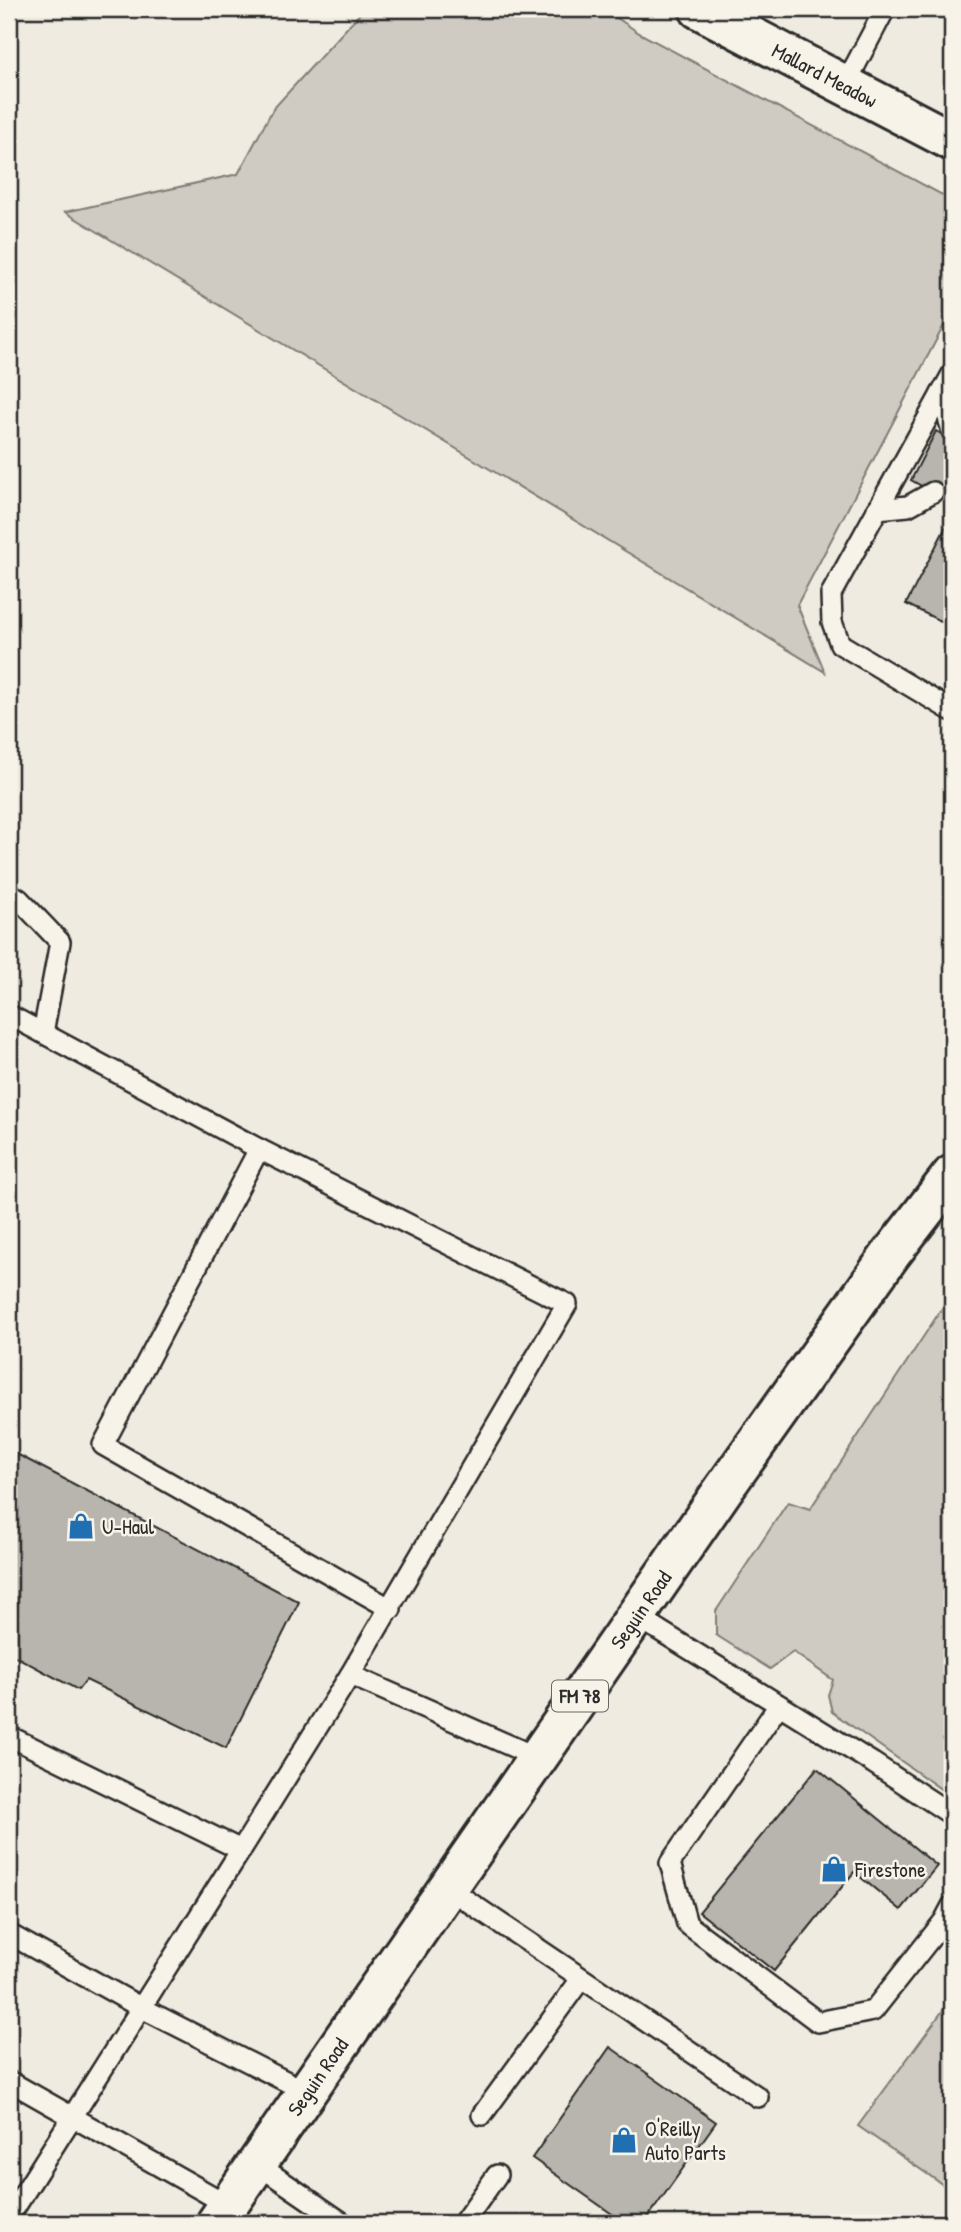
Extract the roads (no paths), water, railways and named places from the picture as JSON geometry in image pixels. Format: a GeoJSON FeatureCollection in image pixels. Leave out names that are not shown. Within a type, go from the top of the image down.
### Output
{"type":"FeatureCollection","features":[{"type":"Feature","properties":{"kind":"main road","name":"Mallard Meadow"},"geometry":{"type":"LineString","coordinates":[[699,9],[952,141]]}},
{"type":"Feature","properties":{"kind":"main road","name":"Seguin Road"},"geometry":{"type":"LineString","coordinates":[[222,2214],[636,1616],[891,1254],[952,1175]]}},
{"type":"Feature","properties":{"kind":"lane"},"geometry":{"type":"LineString","coordinates":[[845,85],[885,9]]}},
{"type":"Feature","properties":{"kind":"lane"},"geometry":{"type":"LineString","coordinates":[[952,374],[831,594],[832,622],[840,644],[952,710]]}},
{"type":"Feature","properties":{"kind":"lane"},"geometry":{"type":"LineString","coordinates":[[942,394],[952,431]]}},
{"type":"Feature","properties":{"kind":"lane"},"geometry":{"type":"LineString","coordinates":[[877,509],[908,506],[933,492]]}},
{"type":"Feature","properties":{"kind":"lane"},"geometry":{"type":"LineString","coordinates":[[9,893],[19,899],[60,942],[43,1033]]}},
{"type":"Feature","properties":{"kind":"lane"},"geometry":{"type":"LineString","coordinates":[[9,1015],[259,1149],[567,1304],[391,1609],[9,2217]]}},
{"type":"Feature","properties":{"kind":"lane"},"geometry":{"type":"LineString","coordinates":[[259,1149],[103,1445],[391,1609]]}},
{"type":"Feature","properties":{"kind":"lane"},"geometry":{"type":"LineString","coordinates":[[636,1616],[952,1815]]}},
{"type":"Feature","properties":{"kind":"lane"},"geometry":{"type":"LineString","coordinates":[[350,1675],[538,1758]]}},
{"type":"Feature","properties":{"kind":"lane"},"geometry":{"type":"LineString","coordinates":[[779,1705],[670,1863],[687,1924],[818,2022],[873,2011],[952,1906]]}},
{"type":"Feature","properties":{"kind":"lane"},"geometry":{"type":"LineString","coordinates":[[9,1736],[241,1850]]}},
{"type":"Feature","properties":{"kind":"lane"},"geometry":{"type":"LineString","coordinates":[[447,1888],[758,2097]]}},
{"type":"Feature","properties":{"kind":"lane"},"geometry":{"type":"LineString","coordinates":[[9,1934],[140,2007],[306,2092]]}},
{"type":"Feature","properties":{"kind":"lane"},"geometry":{"type":"LineString","coordinates":[[482,2115],[581,1979]]}},
{"type":"Feature","properties":{"kind":"lane"},"geometry":{"type":"LineString","coordinates":[[9,2081],[222,2214]]}},
{"type":"Feature","properties":{"kind":"lane"},"geometry":{"type":"LineString","coordinates":[[257,2164],[343,2223]]}},
{"type":"Feature","properties":{"kind":"lane"},"geometry":{"type":"LineString","coordinates":[[463,2223],[497,2175]]}},
{"type":"Feature","properties":{"kind":"place","name":"U-Haul"},"geometry":{"type":"Point","coordinates":[81,1526]}},
{"type":"Feature","properties":{"kind":"place","name":"Firestone"},"geometry":{"type":"Point","coordinates":[834,1869]}},
{"type":"Feature","properties":{"kind":"place","name":"O'Reilly Auto Parts"},"geometry":{"type":"Point","coordinates":[624,2140]}}]}
